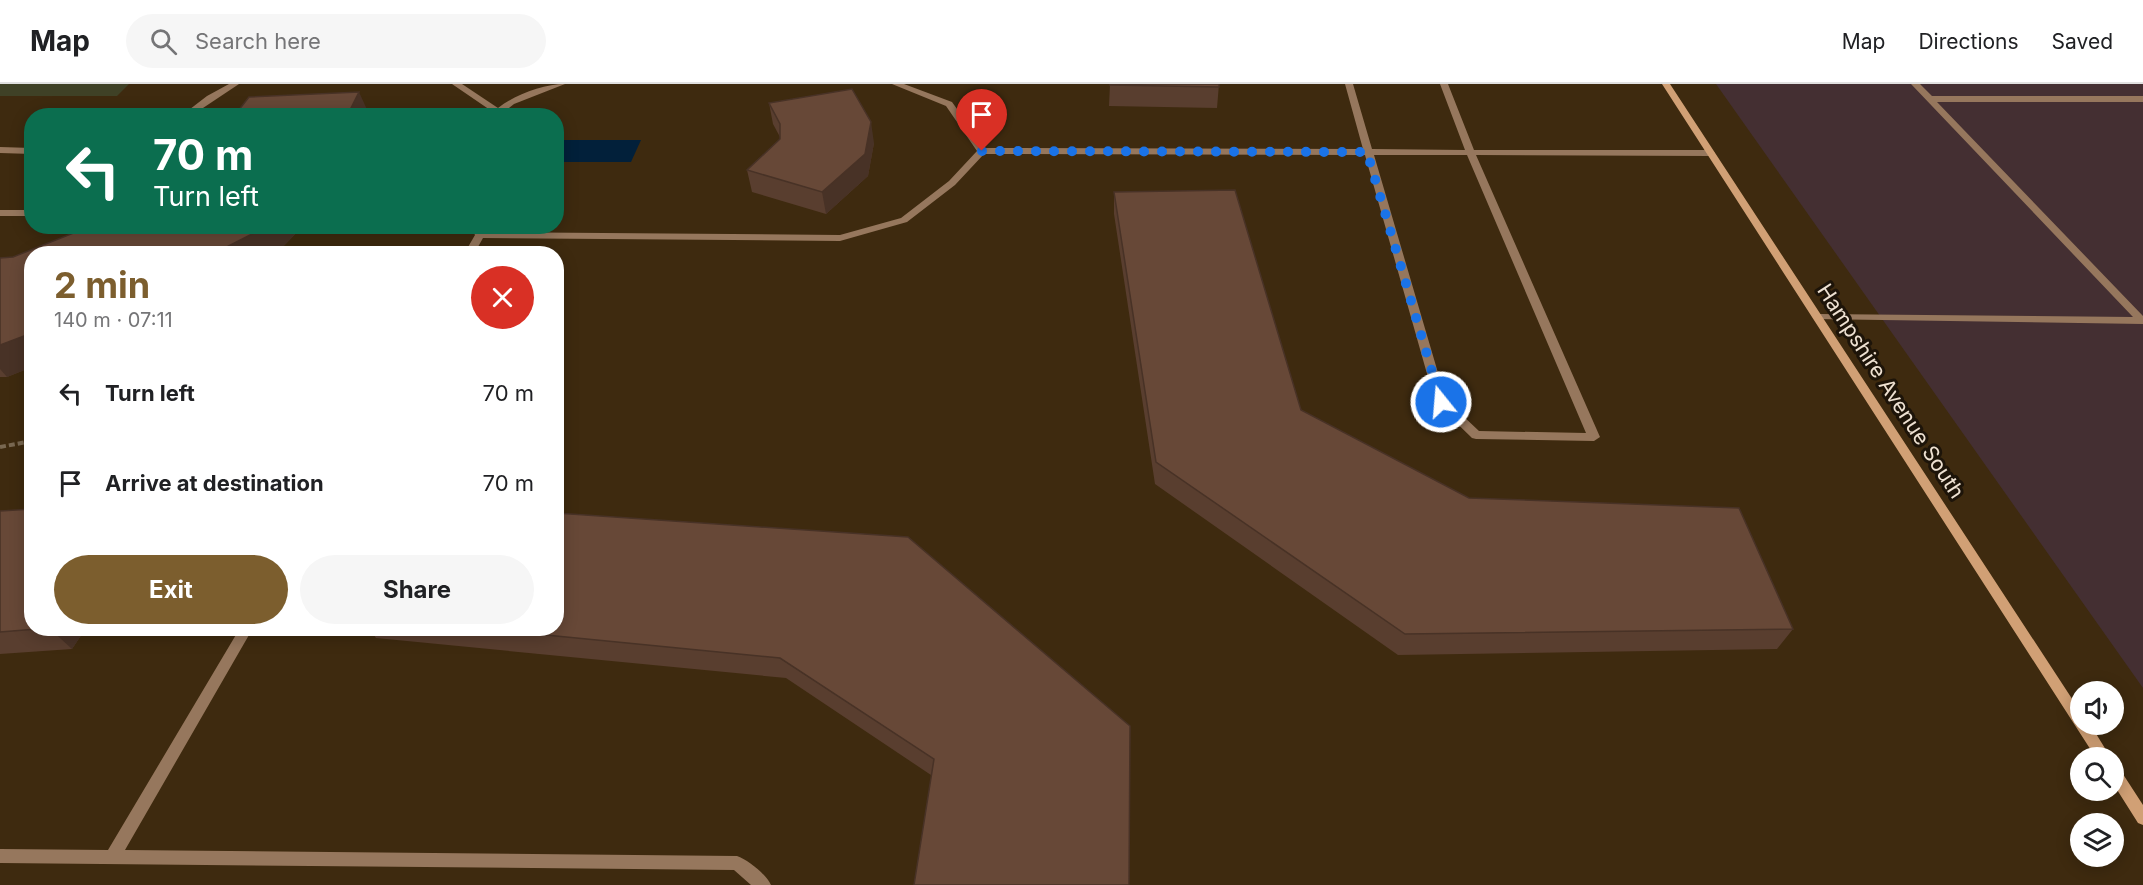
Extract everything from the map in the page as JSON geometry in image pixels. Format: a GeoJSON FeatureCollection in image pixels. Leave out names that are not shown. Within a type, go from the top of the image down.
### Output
{"type":"FeatureCollection","features":[{"type":"Feature","properties":{"kind":"street","name":"Hampshire Avenue South"},"geometry":{"type":"LineString","coordinates":[[1666,84],[2070,706]]}},
{"type":"Feature","properties":{"kind":"street"},"geometry":{"type":"LineString","coordinates":[[2124,788],[2143,818]]}},
{"type":"Feature","properties":{"kind":"lane"},"geometry":{"type":"LineString","coordinates":[[196,108],[235,84]]}},
{"type":"Feature","properties":{"kind":"lane"},"geometry":{"type":"LineString","coordinates":[[456,84],[489,108]]}},
{"type":"Feature","properties":{"kind":"lane"},"geometry":{"type":"LineString","coordinates":[[503,108],[511,102],[561,84]]}},
{"type":"Feature","properties":{"kind":"lane"},"geometry":{"type":"LineString","coordinates":[[896,84],[949,104],[982,151]]}},
{"type":"Feature","properties":{"kind":"lane"},"geometry":{"type":"LineString","coordinates":[[1349,84],[1441,402],[1476,435],[1594,437],[1470,152],[1444,84]]}},
{"type":"Feature","properties":{"kind":"lane"},"geometry":{"type":"LineString","coordinates":[[1914,84],[2142,321]]}},
{"type":"Feature","properties":{"kind":"lane"},"geometry":{"type":"LineString","coordinates":[[1928,99],[2143,99]]}},
{"type":"Feature","properties":{"kind":"lane"},"geometry":{"type":"LineString","coordinates":[[0,150],[24,151]]}},
{"type":"Feature","properties":{"kind":"lane"},"geometry":{"type":"LineString","coordinates":[[564,233],[840,238],[904,220],[952,183],[982,151],[1711,153]]}},
{"type":"Feature","properties":{"kind":"lane"},"geometry":{"type":"LineString","coordinates":[[0,213],[24,213]]}},
{"type":"Feature","properties":{"kind":"lane"},"geometry":{"type":"LineString","coordinates":[[1819,317],[2142,321]]}},
{"type":"Feature","properties":{"kind":"lane"},"geometry":{"type":"LineString","coordinates":[[113,856],[242,636]]}},
{"type":"Feature","properties":{"kind":"lane"},"geometry":{"type":"LineString","coordinates":[[0,856],[737,863],[763,885]]}},
{"type":"Feature","properties":{"kind":"path"},"geometry":{"type":"LineString","coordinates":[[0,447],[24,442]]}},
{"type":"Feature","properties":{"kind":"shaded area"},"geometry":{"type":"Polygon","coordinates":[[[1716,84],[2143,84],[2143,688],[1716,84]]]}},
{"type":"Feature","properties":{"kind":"green space"},"geometry":{"type":"Polygon","coordinates":[[[0,84],[129,84],[117,96],[0,96],[0,84]]]}},
{"type":"Feature","properties":{"kind":"water"},"geometry":{"type":"Polygon","coordinates":[[[564,140],[641,140],[631,162],[564,162],[564,140]]]}},
{"type":"Feature","properties":{"kind":"building"},"geometry":{"type":"Polygon","coordinates":[[[1219,84],[1219,87],[1110,85],[1219,84]]]}},
{"type":"Feature","properties":{"kind":"building"},"geometry":{"type":"Polygon","coordinates":[[[852,89],[871,122],[865,154],[822,192],[747,170],[780,139],[780,124],[769,103],[852,89]]]}},
{"type":"Feature","properties":{"kind":"building"},"geometry":{"type":"Polygon","coordinates":[[[359,92],[351,108],[240,108],[249,97],[359,92]]]}},
{"type":"Feature","properties":{"kind":"building"},"geometry":{"type":"Polygon","coordinates":[[[1235,190],[1301,410],[1469,498],[1739,508],[1793,629],[1405,634],[1156,462],[1114,192],[1235,190]]]}},
{"type":"Feature","properties":{"kind":"building"},"geometry":{"type":"Polygon","coordinates":[[[71,234],[252,234],[229,246],[41,246],[71,234]]]}},
{"type":"Feature","properties":{"kind":"building"},"geometry":{"type":"Polygon","coordinates":[[[24,253],[24,336],[0,345],[0,258],[13,257],[24,253]]]}},
{"type":"Feature","properties":{"kind":"building"},"geometry":{"type":"Polygon","coordinates":[[[24,510],[24,630],[0,632],[0,511],[24,510]]]}},
{"type":"Feature","properties":{"kind":"building"},"geometry":{"type":"Polygon","coordinates":[[[564,514],[908,537],[1130,726],[1129,885],[914,885],[934,759],[780,658],[557,636],[564,636],[564,514]]]}},
{"type":"Feature","properties":{"kind":"route"},"geometry":{"type":"LineString","coordinates":[[982,151],[1367,152],[1441,402]]}}]}
